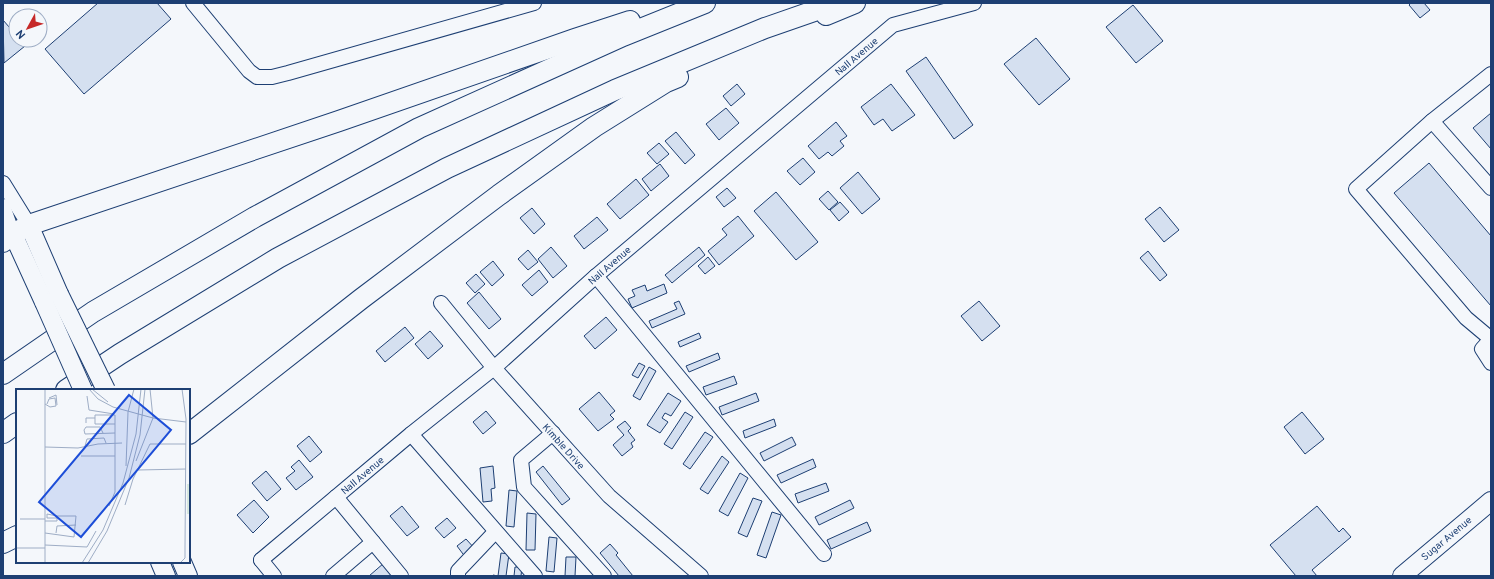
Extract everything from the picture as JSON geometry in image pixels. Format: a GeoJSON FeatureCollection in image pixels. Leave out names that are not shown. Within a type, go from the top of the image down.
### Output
{"type":"FeatureCollection","features":[{"type":"Feature","properties":{"kind":"highway"},"geometry":{"type":"LineString","coordinates":[[3,374],[92,312],[255,217],[419,128],[610,42],[705,3]]}},
{"type":"Feature","properties":{"kind":"highway"},"geometry":{"type":"LineString","coordinates":[[68,389],[120,354],[278,258],[447,168],[615,90],[765,28],[837,3]]}},
{"type":"Feature","properties":{"kind":"highway"},"geometry":{"type":"LineString","coordinates":[[190,433],[361,299],[499,195],[594,127],[666,82],[855,3]]}},
{"type":"Feature","properties":{"kind":"highway"},"geometry":{"type":"LineString","coordinates":[[15,234],[574,38],[640,18],[679,13]]}},
{"type":"Feature","properties":{"kind":"highway"},"geometry":{"type":"LineString","coordinates":[[3,433],[16,424]]}},
{"type":"Feature","properties":{"kind":"highway"},"geometry":{"type":"LineString","coordinates":[[3,543],[16,536]]}},
{"type":"Feature","properties":{"kind":"main road"},"geometry":{"type":"LineString","coordinates":[[15,234],[105,389]]}},
{"type":"Feature","properties":{"kind":"main road"},"geometry":{"type":"LineString","coordinates":[[52,298],[83,389]]}},
{"type":"Feature","properties":{"kind":"main road","name":"Sugar Avenue"},"geometry":{"type":"LineString","coordinates":[[1402,576],[1491,501]]}},
{"type":"Feature","properties":{"kind":"main road"},"geometry":{"type":"LineString","coordinates":[[160,563],[166,576]]}},
{"type":"Feature","properties":{"kind":"main road"},"geometry":{"type":"LineString","coordinates":[[182,563],[188,576]]}},
{"type":"Feature","properties":{"kind":"street"},"geometry":{"type":"LineString","coordinates":[[193,3],[249,71],[257,77],[272,76],[534,3]]}},
{"type":"Feature","properties":{"kind":"street","name":"Nall Avenue"},"geometry":{"type":"LineString","coordinates":[[261,560],[411,434],[494,368],[596,276],[893,25],[974,3]]}},
{"type":"Feature","properties":{"kind":"street"},"geometry":{"type":"LineString","coordinates":[[1491,74],[1432,121],[1356,189],[1466,318],[1491,339],[1482,349],[1491,363]]}},
{"type":"Feature","properties":{"kind":"street"},"geometry":{"type":"LineString","coordinates":[[1432,121],[1491,188]]}},
{"type":"Feature","properties":{"kind":"street"},"geometry":{"type":"LineString","coordinates":[[3,183],[15,234]]}},
{"type":"Feature","properties":{"kind":"street"},"geometry":{"type":"LineString","coordinates":[[3,206],[15,234]]}},
{"type":"Feature","properties":{"kind":"street"},"geometry":{"type":"LineString","coordinates":[[596,276],[824,554]]}},
{"type":"Feature","properties":{"kind":"street","name":"Kimble Drive"},"geometry":{"type":"LineString","coordinates":[[441,303],[494,368],[609,496],[701,576]]}},
{"type":"Feature","properties":{"kind":"street"},"geometry":{"type":"LineString","coordinates":[[553,433],[521,460],[524,487],[604,576]]}},
{"type":"Feature","properties":{"kind":"street"},"geometry":{"type":"LineString","coordinates":[[411,434],[535,576]]}},
{"type":"Feature","properties":{"kind":"street"},"geometry":{"type":"LineString","coordinates":[[336,497],[401,576]]}},
{"type":"Feature","properties":{"kind":"street"},"geometry":{"type":"LineString","coordinates":[[458,576],[458,571],[495,532]]}},
{"type":"Feature","properties":{"kind":"street"},"geometry":{"type":"LineString","coordinates":[[333,576],[373,542]]}},
{"type":"Feature","properties":{"kind":"street"},"geometry":{"type":"LineString","coordinates":[[261,560],[263,576]]}},
{"type":"Feature","properties":{"kind":"street"},"geometry":{"type":"LineString","coordinates":[[261,560],[274,576]]}},
{"type":"Feature","properties":{"kind":"building"},"geometry":{"type":"Polygon","coordinates":[[[98,3],[157,3],[171,19],[84,94],[45,49],[48,48],[98,3]]]}},
{"type":"Feature","properties":{"kind":"building"},"geometry":{"type":"Polygon","coordinates":[[[1411,3],[1424,3],[1430,10],[1420,18],[1409,5],[1411,3]]]}},
{"type":"Feature","properties":{"kind":"building"},"geometry":{"type":"Polygon","coordinates":[[[1133,5],[1163,41],[1136,63],[1106,27],[1133,5]]]}},
{"type":"Feature","properties":{"kind":"building"},"geometry":{"type":"Polygon","coordinates":[[[3,20],[8,26],[8,48],[23,48],[4,63],[3,20]]]}},
{"type":"Feature","properties":{"kind":"building"},"geometry":{"type":"Polygon","coordinates":[[[1036,38],[1070,79],[1039,105],[1004,64],[1036,38]]]}},
{"type":"Feature","properties":{"kind":"building"},"geometry":{"type":"Polygon","coordinates":[[[926,57],[973,125],[954,139],[906,71],[926,57]]]}},
{"type":"Feature","properties":{"kind":"building"},"geometry":{"type":"Polygon","coordinates":[[[737,84],[745,94],[731,106],[723,96],[737,84]]]}},
{"type":"Feature","properties":{"kind":"building"},"geometry":{"type":"Polygon","coordinates":[[[891,84],[915,115],[892,131],[883,119],[874,125],[861,107],[891,84]]]}},
{"type":"Feature","properties":{"kind":"building"},"geometry":{"type":"Polygon","coordinates":[[[726,108],[739,123],[719,140],[706,124],[726,108]]]}},
{"type":"Feature","properties":{"kind":"building"},"geometry":{"type":"Polygon","coordinates":[[[1491,113],[1491,149],[1473,128],[1491,113]]]}},
{"type":"Feature","properties":{"kind":"building"},"geometry":{"type":"Polygon","coordinates":[[[836,122],[847,136],[840,141],[844,146],[832,156],[828,152],[819,159],[808,146],[836,122]]]}},
{"type":"Feature","properties":{"kind":"building"},"geometry":{"type":"Polygon","coordinates":[[[676,132],[695,155],[685,164],[665,141],[676,132]]]}},
{"type":"Feature","properties":{"kind":"building"},"geometry":{"type":"Polygon","coordinates":[[[659,143],[669,154],[657,164],[647,153],[659,143]]]}},
{"type":"Feature","properties":{"kind":"building"},"geometry":{"type":"Polygon","coordinates":[[[803,158],[815,172],[800,185],[787,171],[803,158]]]}},
{"type":"Feature","properties":{"kind":"building"},"geometry":{"type":"Polygon","coordinates":[[[1429,163],[1491,236],[1491,306],[1394,193],[1429,163]]]}},
{"type":"Feature","properties":{"kind":"building"},"geometry":{"type":"Polygon","coordinates":[[[660,164],[669,176],[651,191],[642,179],[660,164]]]}},
{"type":"Feature","properties":{"kind":"building"},"geometry":{"type":"Polygon","coordinates":[[[858,172],[880,199],[862,214],[840,188],[858,172]]]}},
{"type":"Feature","properties":{"kind":"building"},"geometry":{"type":"Polygon","coordinates":[[[636,179],[649,195],[620,219],[607,204],[636,179]]]}},
{"type":"Feature","properties":{"kind":"building"},"geometry":{"type":"Polygon","coordinates":[[[727,188],[736,198],[724,207],[716,197],[727,188]]]}},
{"type":"Feature","properties":{"kind":"building"},"geometry":{"type":"Polygon","coordinates":[[[828,191],[838,202],[829,210],[819,199],[828,191]]]}},
{"type":"Feature","properties":{"kind":"building"},"geometry":{"type":"Polygon","coordinates":[[[776,192],[818,242],[796,260],[754,211],[776,192]]]}},
{"type":"Feature","properties":{"kind":"building"},"geometry":{"type":"Polygon","coordinates":[[[840,202],[849,212],[839,221],[830,210],[840,202]]]}},
{"type":"Feature","properties":{"kind":"building"},"geometry":{"type":"Polygon","coordinates":[[[1160,207],[1179,230],[1164,242],[1145,219],[1160,207]]]}},
{"type":"Feature","properties":{"kind":"building"},"geometry":{"type":"Polygon","coordinates":[[[532,208],[545,224],[534,234],[520,218],[532,208]]]}},
{"type":"Feature","properties":{"kind":"building"},"geometry":{"type":"Polygon","coordinates":[[[738,216],[754,236],[719,265],[708,251],[727,235],[722,229],[738,216]]]}},
{"type":"Feature","properties":{"kind":"building"},"geometry":{"type":"Polygon","coordinates":[[[597,217],[608,230],[584,249],[574,236],[597,217]]]}},
{"type":"Feature","properties":{"kind":"building"},"geometry":{"type":"Polygon","coordinates":[[[551,247],[567,266],[553,278],[538,259],[551,247]]]}},
{"type":"Feature","properties":{"kind":"building"},"geometry":{"type":"Polygon","coordinates":[[[699,247],[705,255],[672,283],[665,275],[699,247]]]}},
{"type":"Feature","properties":{"kind":"building"},"geometry":{"type":"Polygon","coordinates":[[[528,250],[538,262],[528,270],[518,259],[528,250]]]}},
{"type":"Feature","properties":{"kind":"building"},"geometry":{"type":"Polygon","coordinates":[[[1148,251],[1167,275],[1160,281],[1140,258],[1148,251]]]}},
{"type":"Feature","properties":{"kind":"building"},"geometry":{"type":"Polygon","coordinates":[[[708,257],[715,266],[705,274],[698,266],[708,257]]]}},
{"type":"Feature","properties":{"kind":"building"},"geometry":{"type":"Polygon","coordinates":[[[493,261],[504,275],[492,286],[480,272],[493,261]]]}},
{"type":"Feature","properties":{"kind":"building"},"geometry":{"type":"Polygon","coordinates":[[[539,270],[548,282],[532,296],[522,285],[539,270]]]}},
{"type":"Feature","properties":{"kind":"building"},"geometry":{"type":"Polygon","coordinates":[[[476,274],[485,284],[475,293],[466,283],[476,274]]]}},
{"type":"Feature","properties":{"kind":"building"},"geometry":{"type":"Polygon","coordinates":[[[664,284],[667,293],[632,308],[628,299],[635,296],[632,290],[645,285],[647,291],[664,284]]]}},
{"type":"Feature","properties":{"kind":"building"},"geometry":{"type":"Polygon","coordinates":[[[479,292],[501,319],[489,329],[467,303],[479,292]]]}},
{"type":"Feature","properties":{"kind":"building"},"geometry":{"type":"Polygon","coordinates":[[[679,301],[685,314],[652,328],[649,321],[677,309],[674,303],[679,301]]]}},
{"type":"Feature","properties":{"kind":"building"},"geometry":{"type":"Polygon","coordinates":[[[979,301],[1000,326],[982,341],[961,316],[979,301]]]}},
{"type":"Feature","properties":{"kind":"building"},"geometry":{"type":"Polygon","coordinates":[[[606,317],[617,330],[595,349],[584,336],[606,317]]]}},
{"type":"Feature","properties":{"kind":"building"},"geometry":{"type":"Polygon","coordinates":[[[405,327],[414,338],[385,362],[376,351],[405,327]]]}},
{"type":"Feature","properties":{"kind":"building"},"geometry":{"type":"Polygon","coordinates":[[[430,331],[443,346],[428,359],[415,344],[430,331]]]}},
{"type":"Feature","properties":{"kind":"building"},"geometry":{"type":"Polygon","coordinates":[[[699,333],[701,338],[680,347],[678,342],[699,333]]]}},
{"type":"Feature","properties":{"kind":"building"},"geometry":{"type":"Polygon","coordinates":[[[718,353],[720,359],[689,372],[686,366],[718,353]]]}},
{"type":"Feature","properties":{"kind":"building"},"geometry":{"type":"Polygon","coordinates":[[[639,363],[645,366],[638,378],[632,375],[639,363]]]}},
{"type":"Feature","properties":{"kind":"building"},"geometry":{"type":"Polygon","coordinates":[[[649,367],[656,371],[640,400],[633,396],[649,367]]]}},
{"type":"Feature","properties":{"kind":"building"},"geometry":{"type":"Polygon","coordinates":[[[734,376],[737,384],[706,395],[703,387],[734,376]]]}},
{"type":"Feature","properties":{"kind":"building"},"geometry":{"type":"Polygon","coordinates":[[[599,392],[615,411],[610,415],[614,419],[598,431],[579,409],[599,392]]]}},
{"type":"Feature","properties":{"kind":"building"},"geometry":{"type":"Polygon","coordinates":[[[668,393],[681,401],[671,416],[665,413],[662,418],[668,422],[660,433],[647,425],[668,393]]]}},
{"type":"Feature","properties":{"kind":"building"},"geometry":{"type":"Polygon","coordinates":[[[756,393],[759,401],[722,415],[719,407],[756,393]]]}},
{"type":"Feature","properties":{"kind":"building"},"geometry":{"type":"Polygon","coordinates":[[[486,411],[496,423],[483,434],[473,422],[486,411]]]}},
{"type":"Feature","properties":{"kind":"building"},"geometry":{"type":"Polygon","coordinates":[[[685,412],[693,417],[672,449],[664,444],[685,412]]]}},
{"type":"Feature","properties":{"kind":"building"},"geometry":{"type":"Polygon","coordinates":[[[1302,412],[1324,439],[1305,454],[1284,427],[1302,412]]]}},
{"type":"Feature","properties":{"kind":"building"},"geometry":{"type":"Polygon","coordinates":[[[774,419],[776,426],[745,438],[743,431],[774,419]]]}},
{"type":"Feature","properties":{"kind":"building"},"geometry":{"type":"Polygon","coordinates":[[[625,421],[631,428],[628,431],[635,440],[631,443],[633,447],[622,456],[613,445],[624,435],[617,427],[625,421]]]}},
{"type":"Feature","properties":{"kind":"building"},"geometry":{"type":"Polygon","coordinates":[[[705,432],[713,437],[690,469],[683,464],[705,432]]]}},
{"type":"Feature","properties":{"kind":"building"},"geometry":{"type":"Polygon","coordinates":[[[309,436],[322,452],[310,462],[297,446],[309,436]]]}},
{"type":"Feature","properties":{"kind":"building"},"geometry":{"type":"Polygon","coordinates":[[[792,437],[796,445],[764,461],[760,453],[792,437]]]}},
{"type":"Feature","properties":{"kind":"building"},"geometry":{"type":"Polygon","coordinates":[[[722,456],[729,462],[708,494],[700,489],[722,456]]]}},
{"type":"Feature","properties":{"kind":"building"},"geometry":{"type":"Polygon","coordinates":[[[813,459],[816,467],[781,483],[777,475],[813,459]]]}},
{"type":"Feature","properties":{"kind":"building"},"geometry":{"type":"Polygon","coordinates":[[[299,460],[313,477],[296,490],[286,478],[295,471],[291,467],[299,460]]]}},
{"type":"Feature","properties":{"kind":"building"},"geometry":{"type":"Polygon","coordinates":[[[493,466],[495,488],[491,489],[492,501],[483,502],[480,468],[493,466]]]}},
{"type":"Feature","properties":{"kind":"building"},"geometry":{"type":"Polygon","coordinates":[[[543,466],[570,499],[562,505],[536,472],[543,466]]]}},
{"type":"Feature","properties":{"kind":"building"},"geometry":{"type":"Polygon","coordinates":[[[266,471],[281,489],[267,501],[252,483],[266,471]]]}},
{"type":"Feature","properties":{"kind":"building"},"geometry":{"type":"Polygon","coordinates":[[[740,473],[748,478],[728,516],[719,511],[740,473]]]}},
{"type":"Feature","properties":{"kind":"building"},"geometry":{"type":"Polygon","coordinates":[[[826,483],[829,491],[798,503],[795,494],[826,483]]]}},
{"type":"Feature","properties":{"kind":"building"},"geometry":{"type":"Polygon","coordinates":[[[509,490],[517,491],[514,527],[506,526],[509,490]]]}},
{"type":"Feature","properties":{"kind":"building"},"geometry":{"type":"Polygon","coordinates":[[[753,498],[762,501],[747,537],[738,533],[753,498]]]}},
{"type":"Feature","properties":{"kind":"building"},"geometry":{"type":"Polygon","coordinates":[[[254,500],[269,517],[253,533],[237,515],[254,500]]]}},
{"type":"Feature","properties":{"kind":"building"},"geometry":{"type":"Polygon","coordinates":[[[850,500],[854,508],[819,525],[815,517],[850,500]]]}},
{"type":"Feature","properties":{"kind":"building"},"geometry":{"type":"Polygon","coordinates":[[[402,506],[419,527],[407,536],[390,516],[402,506]]]}},
{"type":"Feature","properties":{"kind":"building"},"geometry":{"type":"Polygon","coordinates":[[[1317,506],[1339,532],[1343,528],[1351,537],[1312,570],[1317,576],[1296,576],[1270,545],[1317,506]]]}},
{"type":"Feature","properties":{"kind":"building"},"geometry":{"type":"Polygon","coordinates":[[[772,512],[781,515],[766,558],[757,555],[772,512]]]}},
{"type":"Feature","properties":{"kind":"building"},"geometry":{"type":"Polygon","coordinates":[[[527,513],[536,514],[535,550],[526,550],[527,513]]]}},
{"type":"Feature","properties":{"kind":"building"},"geometry":{"type":"Polygon","coordinates":[[[447,518],[456,528],[444,538],[435,528],[447,518]]]}},
{"type":"Feature","properties":{"kind":"building"},"geometry":{"type":"Polygon","coordinates":[[[867,522],[871,531],[831,549],[827,540],[867,522]]]}},
{"type":"Feature","properties":{"kind":"building"},"geometry":{"type":"Polygon","coordinates":[[[549,537],[557,538],[554,572],[546,571],[549,537]]]}},
{"type":"Feature","properties":{"kind":"building"},"geometry":{"type":"Polygon","coordinates":[[[466,539],[476,550],[466,558],[457,546],[466,539]]]}},
{"type":"Feature","properties":{"kind":"building"},"geometry":{"type":"Polygon","coordinates":[[[610,544],[618,553],[616,555],[633,576],[619,576],[600,553],[610,544]]]}},
{"type":"Feature","properties":{"kind":"building"},"geometry":{"type":"Polygon","coordinates":[[[501,553],[509,554],[506,576],[498,576],[501,553]]]}},
{"type":"Feature","properties":{"kind":"building"},"geometry":{"type":"Polygon","coordinates":[[[566,557],[576,557],[575,576],[565,576],[566,557]]]}},
{"type":"Feature","properties":{"kind":"building"},"geometry":{"type":"Polygon","coordinates":[[[384,563],[395,576],[369,576],[384,563]]]}},
{"type":"Feature","properties":{"kind":"building"},"geometry":{"type":"Polygon","coordinates":[[[515,567],[522,567],[521,576],[514,576],[515,567]]]}}]}
